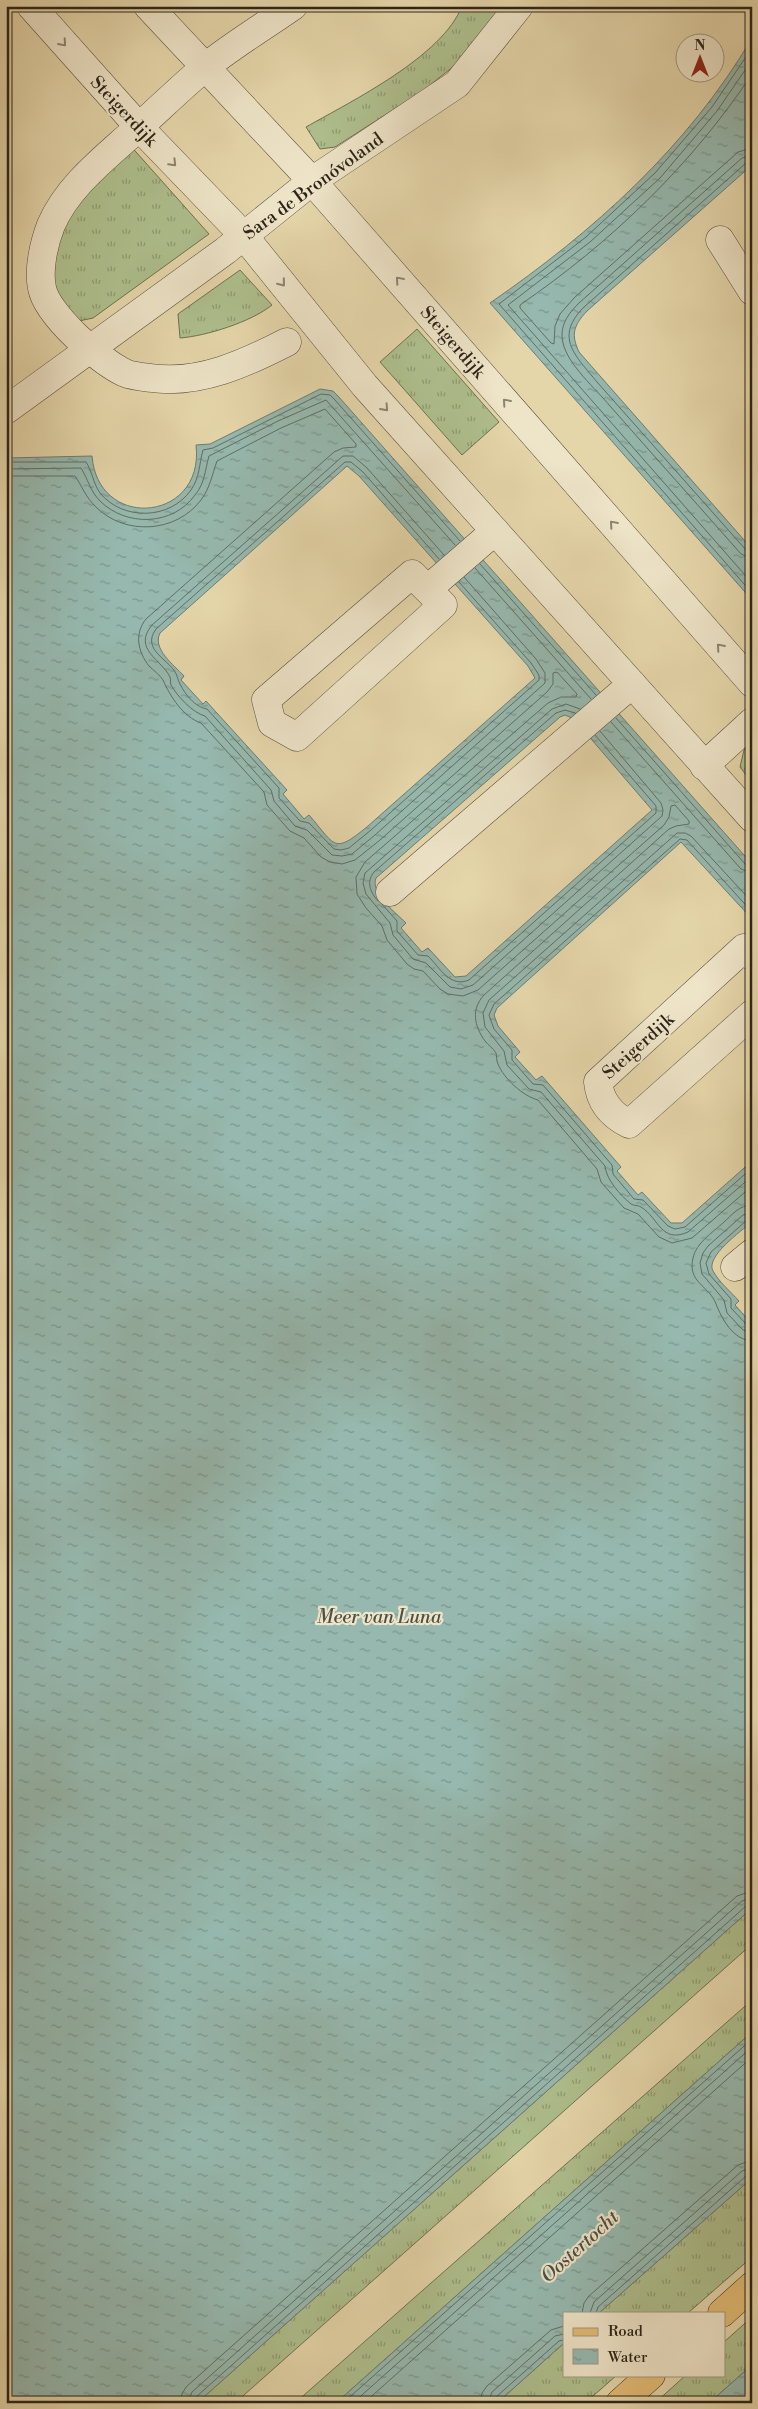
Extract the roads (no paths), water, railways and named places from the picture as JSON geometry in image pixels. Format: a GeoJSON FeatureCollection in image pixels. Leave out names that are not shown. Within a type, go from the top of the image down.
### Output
{"type":"FeatureCollection","features":[{"type":"Feature","properties":{"kind":"main road"},"geometry":{"type":"LineString","coordinates":[[723,2312],[752,2286]]}},
{"type":"Feature","properties":{"kind":"main road"},"geometry":{"type":"LineString","coordinates":[[620,2403],[650,2376]]}},
{"type":"Feature","properties":{"kind":"street","name":"Steigerdijk"},"geometry":{"type":"LineString","coordinates":[[31,6],[138,128],[244,236],[365,386],[752,818]]}},
{"type":"Feature","properties":{"kind":"street","name":"Steigerdijk"},"geometry":{"type":"LineString","coordinates":[[148,6],[204,68],[312,181],[752,683]]}},
{"type":"Feature","properties":{"kind":"street"},"geometry":{"type":"LineString","coordinates":[[287,342],[251,361],[213,373],[183,378],[152,379],[126,373],[90,349],[57,317],[42,289],[41,263],[51,225],[73,191],[100,160],[204,68],[293,6]]}},
{"type":"Feature","properties":{"kind":"street","name":"Sara de Bronóvoland"},"geometry":{"type":"LineString","coordinates":[[6,410],[244,236],[312,181],[457,84],[519,6]]}},
{"type":"Feature","properties":{"kind":"street"},"geometry":{"type":"LineString","coordinates":[[720,240],[752,291]]}},
{"type":"Feature","properties":{"kind":"street"},"geometry":{"type":"LineString","coordinates":[[429,588],[495,531]]}},
{"type":"Feature","properties":{"kind":"street"},"geometry":{"type":"LineString","coordinates":[[412,574],[429,588],[443,605],[297,737],[272,723],[266,700],[398,586],[412,574]]}},
{"type":"Feature","properties":{"kind":"street"},"geometry":{"type":"LineString","coordinates":[[390,892],[632,684]]}},
{"type":"Feature","properties":{"kind":"street"},"geometry":{"type":"LineString","coordinates":[[704,766],[752,722]]}},
{"type":"Feature","properties":{"kind":"street","name":"Steigerdijk"},"geometry":{"type":"LineString","coordinates":[[752,956],[744,948],[598,1082],[599,1098],[617,1118],[629,1124],[752,1014]]}},
{"type":"Feature","properties":{"kind":"water"},"geometry":{"type":"Polygon","coordinates":[[[752,38],[752,165],[587,311],[576,326],[574,336],[579,352],[752,549],[752,600],[490,303],[565,247],[636,185],[699,115],[724,82],[726,82],[752,38]]]}},
{"type":"Feature","properties":{"kind":"water","name":"Meer van Luna"},"geometry":{"type":"Polygon","coordinates":[[[320,389],[333,391],[752,864],[752,919],[681,842],[497,1008],[494,1015],[498,1026],[520,1052],[515,1057],[536,1080],[542,1076],[621,1167],[617,1171],[638,1195],[642,1192],[671,1223],[682,1223],[752,1161],[752,1222],[725,1245],[714,1259],[712,1265],[718,1279],[739,1301],[735,1305],[752,1324],[752,1908],[197,2403],[6,2403],[6,458],[92,456],[99,481],[112,497],[130,506],[150,508],[169,502],[184,490],[194,471],[196,445],[210,444],[320,389]],[[347,466],[160,633],[158,639],[161,651],[184,676],[181,680],[203,704],[206,701],[287,790],[283,794],[304,819],[309,815],[330,840],[336,843],[348,841],[368,826],[535,678],[528,666],[359,476],[347,466]],[[565,715],[560,717],[376,878],[375,884],[380,896],[406,923],[401,928],[422,952],[428,948],[455,977],[466,976],[652,810],[574,719],[565,715]]]}},
{"type":"Feature","properties":{"kind":"water","name":"Oostertocht"},"geometry":{"type":"Polygon","coordinates":[[[752,2032],[752,2178],[600,2312],[563,2312],[563,2344],[497,2403],[336,2403],[752,2032]]]}},
{"type":"Feature","properties":{"kind":"water"},"geometry":{"type":"Polygon","coordinates":[[[752,2365],[752,2403],[709,2403],[752,2365]]]}}]}
